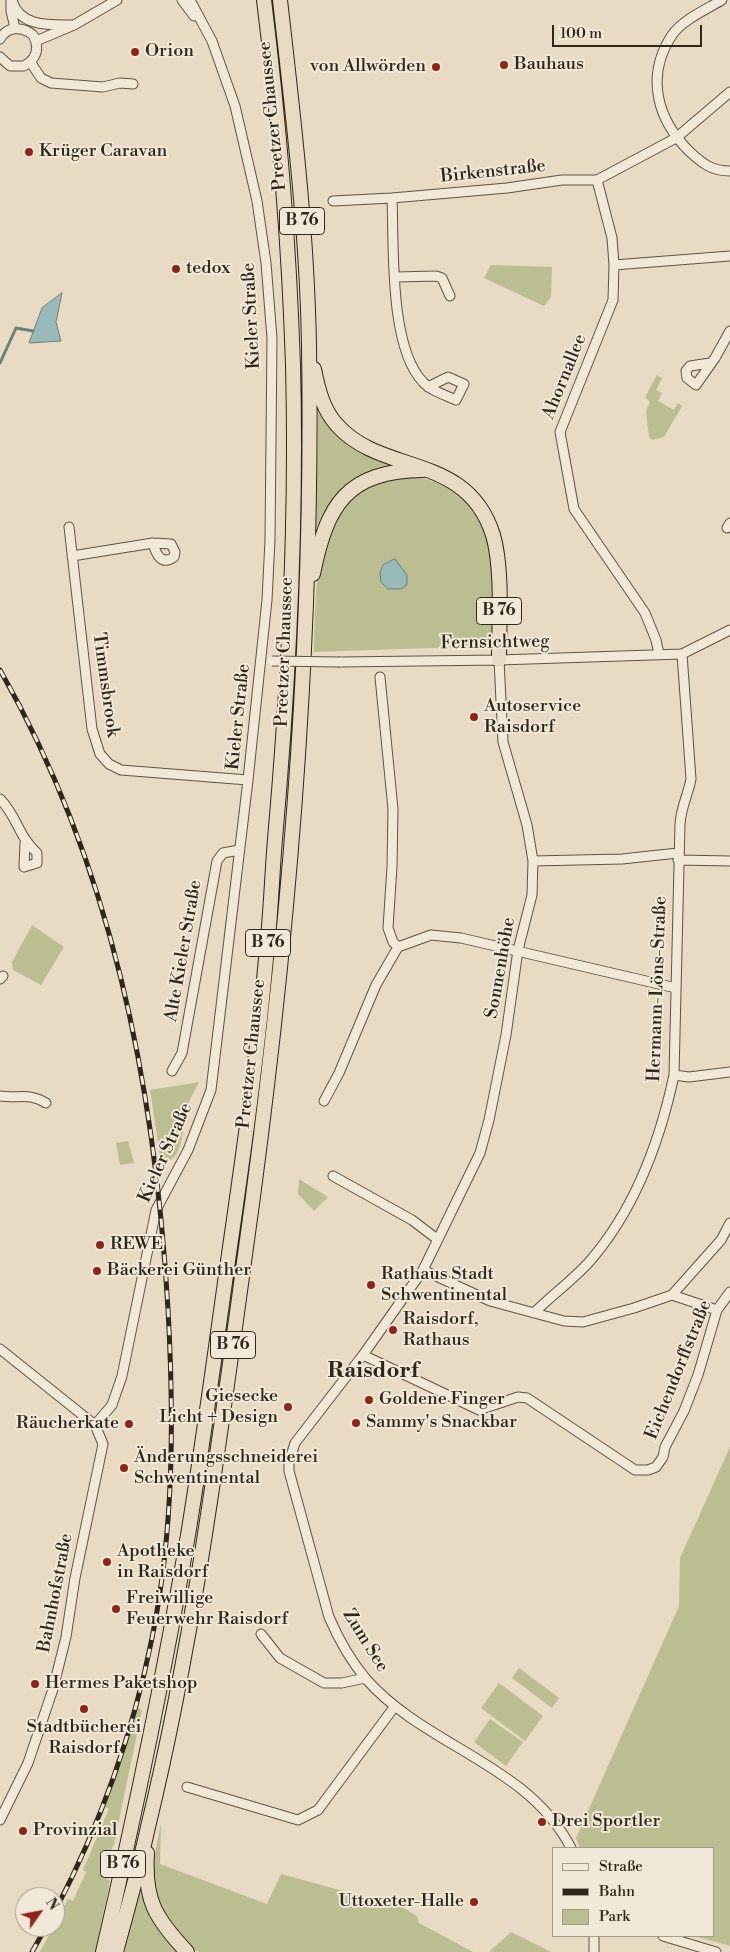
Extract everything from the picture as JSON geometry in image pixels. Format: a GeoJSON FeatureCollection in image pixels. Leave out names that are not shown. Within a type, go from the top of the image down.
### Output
{"type":"FeatureCollection","features":[{"type":"Feature","properties":{"kind":"highway","name":"Preetzer Chaussee"},"geometry":{"type":"LineString","coordinates":[[103,1952],[143,1776],[187,1538],[249,1110],[268,946],[282,767],[291,605],[292,363],[285,206],[276,102],[264,0]]}},
{"type":"Feature","properties":{"kind":"highway","name":"Preetzer Chaussee"},"geometry":{"type":"LineString","coordinates":[[116,1952],[148,1831],[175,1698],[204,1534],[264,1122],[295,820],[308,586],[309,344],[295,136],[280,0]]}},
{"type":"Feature","properties":{"kind":"highway","name":"B 76"},"geometry":{"type":"LineString","coordinates":[[309,344],[321,396],[337,425],[364,446],[445,477],[468,492],[484,512],[493,535],[498,562],[499,660]]}},
{"type":"Feature","properties":{"kind":"highway","name":"B 76"},"geometry":{"type":"LineString","coordinates":[[308,586],[313,573],[320,538],[329,518],[343,497],[361,482],[380,474],[428,470]]}},
{"type":"Feature","properties":{"kind":"highway","name":"B 76"},"geometry":{"type":"LineString","coordinates":[[148,1831],[146,1886],[159,1919],[187,1952]]}},
{"type":"Feature","properties":{"kind":"street"},"geometry":{"type":"LineString","coordinates":[[12,0],[20,13],[37,24],[74,25]]}},
{"type":"Feature","properties":{"kind":"street"},"geometry":{"type":"LineString","coordinates":[[12,0],[10,11],[15,28]]}},
{"type":"Feature","properties":{"kind":"street"},"geometry":{"type":"LineString","coordinates":[[36,42],[74,25],[116,0]]}},
{"type":"Feature","properties":{"kind":"street"},"geometry":{"type":"LineString","coordinates":[[182,0],[210,38]]}},
{"type":"Feature","properties":{"kind":"street","name":"Kieler Straße"},"geometry":{"type":"LineString","coordinates":[[95,1425],[112,1405],[122,1376],[156,1210],[188,1150],[211,1090],[262,662],[270,540],[271,477],[272,338],[266,263],[258,201],[242,130],[210,38],[190,0]]}},
{"type":"Feature","properties":{"kind":"street"},"geometry":{"type":"LineString","coordinates":[[722,0],[673,33],[659,62],[656,77],[667,124],[676,138],[705,166],[720,171],[730,171]]}},
{"type":"Feature","properties":{"kind":"street"},"geometry":{"type":"LineString","coordinates":[[0,40],[8,31],[15,28],[28,31],[36,42],[35,56],[31,62],[17,68],[4,62],[0,56]]}},
{"type":"Feature","properties":{"kind":"street"},"geometry":{"type":"LineString","coordinates":[[31,62],[41,78],[51,83],[103,87],[120,83],[133,84]]}},
{"type":"Feature","properties":{"kind":"street"},"geometry":{"type":"LineString","coordinates":[[597,180],[676,138],[730,92]]}},
{"type":"Feature","properties":{"kind":"street","name":"Birkenstraße"},"geometry":{"type":"LineString","coordinates":[[333,201],[507,188],[562,180],[597,180]]}},
{"type":"Feature","properties":{"kind":"street","name":"Ahornallee"},"geometry":{"type":"LineString","coordinates":[[597,180],[612,238],[614,265],[613,300],[560,432],[574,509],[645,613],[656,640],[659,654]]}},
{"type":"Feature","properties":{"kind":"street"},"geometry":{"type":"LineString","coordinates":[[392,198],[399,329],[405,349],[417,373],[428,387]]}},
{"type":"Feature","properties":{"kind":"street"},"geometry":{"type":"LineString","coordinates":[[614,265],[730,256]]}},
{"type":"Feature","properties":{"kind":"street"},"geometry":{"type":"LineString","coordinates":[[396,277],[436,276],[442,278],[450,296]]}},
{"type":"Feature","properties":{"kind":"street"},"geometry":{"type":"LineString","coordinates":[[710,363],[730,331]]}},
{"type":"Feature","properties":{"kind":"street","name":"Timmsbrook"},"geometry":{"type":"LineString","coordinates":[[69,527],[90,715],[100,754],[109,764],[121,770],[248,780]]}},
{"type":"Feature","properties":{"kind":"street"},"geometry":{"type":"LineString","coordinates":[[72,556],[153,544]]}},
{"type":"Feature","properties":{"kind":"street","name":"Fernsichtweg"},"geometry":{"type":"LineString","coordinates":[[262,662],[499,660],[682,654],[715,636],[728,633]]}},
{"type":"Feature","properties":{"kind":"street","name":"Hermann-Löns-Straße"},"geometry":{"type":"LineString","coordinates":[[534,1313],[573,1279],[591,1260],[618,1222],[632,1197],[648,1161],[663,1121],[674,1075],[678,857],[681,807],[689,792],[691,778],[682,654]]}},
{"type":"Feature","properties":{"kind":"street","name":"Sonnenhöhe"},"geometry":{"type":"LineString","coordinates":[[422,1270],[480,1153],[489,1120],[506,1035],[518,950],[532,895],[533,861],[527,825],[503,742],[499,660]]}},
{"type":"Feature","properties":{"kind":"street"},"geometry":{"type":"LineString","coordinates":[[380,676],[392,809],[392,867],[388,928],[393,942],[398,947]]}},
{"type":"Feature","properties":{"kind":"street"},"geometry":{"type":"LineString","coordinates":[[0,799],[8,807],[25,843]]}},
{"type":"Feature","properties":{"kind":"street","name":"Alte Kieler Straße"},"geometry":{"type":"LineString","coordinates":[[172,1070],[182,1052],[217,861],[223,853],[239,850]]}},
{"type":"Feature","properties":{"kind":"street"},"geometry":{"type":"LineString","coordinates":[[533,861],[678,857],[730,860]]}},
{"type":"Feature","properties":{"kind":"street"},"geometry":{"type":"LineString","coordinates":[[324,1101],[339,1073],[376,985],[398,947],[431,935],[441,934],[518,950],[676,988]]}},
{"type":"Feature","properties":{"kind":"street"},"geometry":{"type":"LineString","coordinates":[[674,1075],[689,1077],[730,1072]]}},
{"type":"Feature","properties":{"kind":"street"},"geometry":{"type":"LineString","coordinates":[[0,1096],[14,1098],[34,1096],[46,1103]]}},
{"type":"Feature","properties":{"kind":"street"},"geometry":{"type":"LineString","coordinates":[[334,1176],[412,1220],[437,1239]]}},
{"type":"Feature","properties":{"kind":"street"},"geometry":{"type":"LineString","coordinates":[[422,1270],[490,1301],[564,1321],[583,1322],[672,1295],[722,1240],[730,1223]]}},
{"type":"Feature","properties":{"kind":"street","name":"Zum See"},"geometry":{"type":"LineString","coordinates":[[422,1270],[363,1355],[294,1443],[289,1462],[302,1520],[329,1617],[337,1634],[366,1678],[395,1706],[530,1795],[553,1819],[570,1847]]}},
{"type":"Feature","properties":{"kind":"street","name":"Eichendorffstraße"},"geometry":{"type":"LineString","coordinates":[[363,1355],[479,1410],[518,1397],[527,1398],[634,1470],[648,1470],[656,1466],[663,1457],[665,1447],[684,1411],[698,1375],[717,1310],[730,1292]]}},
{"type":"Feature","properties":{"kind":"street"},"geometry":{"type":"LineString","coordinates":[[672,1295],[717,1310]]}},
{"type":"Feature","properties":{"kind":"street"},"geometry":{"type":"LineString","coordinates":[[0,1349],[95,1425]]}},
{"type":"Feature","properties":{"kind":"street","name":"Bahnhofstraße"},"geometry":{"type":"LineString","coordinates":[[0,1820],[27,1767],[53,1689],[66,1637],[75,1578],[103,1444],[95,1425]]}},
{"type":"Feature","properties":{"kind":"street"},"geometry":{"type":"LineString","coordinates":[[261,1634],[280,1658],[324,1683],[342,1683],[366,1678]]}},
{"type":"Feature","properties":{"kind":"street"},"geometry":{"type":"LineString","coordinates":[[188,1787],[298,1820],[318,1810],[395,1706]]}},
{"type":"Feature","properties":{"kind":"street"},"geometry":{"type":"LineString","coordinates":[[594,1937],[594,1952]]}},
{"type":"Feature","properties":{"kind":"street"},"geometry":{"type":"LineString","coordinates":[[666,1937],[716,1952]]}},
{"type":"Feature","properties":{"kind":"green space"},"geometry":{"type":"Polygon","coordinates":[[[491,265],[552,267],[551,297],[544,306],[484,278],[491,265]]]}},
{"type":"Feature","properties":{"kind":"green space"},"geometry":{"type":"Polygon","coordinates":[[[657,375],[662,378],[656,390],[662,393],[658,401],[674,410],[678,403],[682,406],[664,437],[652,440],[649,437],[646,411],[650,402],[645,397],[657,375]]]}},
{"type":"Feature","properties":{"kind":"green space"},"geometry":{"type":"Polygon","coordinates":[[[318,408],[407,467],[328,509],[316,529],[318,408]]]}},
{"type":"Feature","properties":{"kind":"green space"},"geometry":{"type":"Polygon","coordinates":[[[407,475],[437,482],[451,489],[464,498],[476,513],[484,530],[492,568],[493,608],[491,646],[314,652],[315,610],[320,563],[325,540],[333,520],[344,502],[360,489],[377,481],[407,475]]]}},
{"type":"Feature","properties":{"kind":"green space"},"geometry":{"type":"Polygon","coordinates":[[[32,925],[64,947],[41,985],[13,970],[12,962],[32,925]]]}},
{"type":"Feature","properties":{"kind":"green space"},"geometry":{"type":"Polygon","coordinates":[[[199,1082],[187,1107],[183,1134],[178,1150],[169,1161],[161,1163],[150,1090],[199,1082]]]}},
{"type":"Feature","properties":{"kind":"green space"},"geometry":{"type":"Polygon","coordinates":[[[128,1141],[134,1163],[120,1165],[116,1143],[128,1141]]]}},
{"type":"Feature","properties":{"kind":"green space"},"geometry":{"type":"Polygon","coordinates":[[[299,1179],[328,1197],[314,1211],[298,1194],[299,1179]]]}},
{"type":"Feature","properties":{"kind":"green space"},"geometry":{"type":"Polygon","coordinates":[[[730,1447],[730,1946],[698,1937],[715,1937],[715,1847],[580,1847],[576,1838],[679,1606],[680,1558],[730,1447]]]}},
{"type":"Feature","properties":{"kind":"green space"},"geometry":{"type":"Polygon","coordinates":[[[519,1668],[559,1698],[552,1708],[512,1678],[519,1668]]]}},
{"type":"Feature","properties":{"kind":"green space"},"geometry":{"type":"Polygon","coordinates":[[[499,1683],[543,1716],[525,1741],[481,1708],[499,1683]]]}},
{"type":"Feature","properties":{"kind":"green space"},"geometry":{"type":"Polygon","coordinates":[[[138,1708],[142,1710],[114,1844],[100,1874],[110,1881],[95,1952],[40,1952],[48,1937],[65,1937],[65,1905],[68,1899],[73,1901],[86,1872],[83,1870],[109,1809],[105,1807],[138,1708]]]}},
{"type":"Feature","properties":{"kind":"green space"},"geometry":{"type":"Polygon","coordinates":[[[490,1719],[523,1742],[506,1766],[474,1742],[490,1719]]]}},
{"type":"Feature","properties":{"kind":"green space"},"geometry":{"type":"Polygon","coordinates":[[[161,1823],[160,1864],[267,1904],[281,1874],[402,1907],[417,1916],[419,1923],[473,1952],[199,1952],[187,1943],[166,1917],[155,1892],[153,1867],[161,1823]]]}},
{"type":"Feature","properties":{"kind":"green space"},"geometry":{"type":"Polygon","coordinates":[[[137,1888],[144,1891],[182,1952],[122,1952],[137,1888]]]}},
{"type":"Feature","properties":{"kind":"green space"},"geometry":{"type":"Polygon","coordinates":[[[511,1932],[551,1952],[489,1952],[511,1932]]]}},
{"type":"Feature","properties":{"kind":"water"},"geometry":{"type":"Polygon","coordinates":[[[62,293],[56,322],[61,341],[29,343],[42,308],[62,293]]]}},
{"type":"Feature","properties":{"kind":"water"},"geometry":{"type":"Polygon","coordinates":[[[395,559],[407,575],[407,585],[401,589],[388,589],[381,582],[380,573],[383,565],[395,559]]]}},
{"type":"Feature","properties":{"kind":"waterway"},"geometry":{"type":"LineString","coordinates":[[0,363],[16,328],[33,331]]}},
{"type":"Feature","properties":{"kind":"railway"},"geometry":{"type":"LineString","coordinates":[[0,670],[39,745],[72,821],[99,900],[121,979],[139,1060],[152,1143],[162,1226],[168,1309],[171,1391],[170,1474],[165,1556],[152,1638],[135,1709],[113,1778],[65,1890]]}},
{"type":"Feature","properties":{"kind":"railway"},"geometry":{"type":"LineString","coordinates":[[32,1952],[40,1937]]}},
{"type":"Feature","properties":{"kind":"place","name":"Orion"},"geometry":{"type":"Point","coordinates":[135,52]}},
{"type":"Feature","properties":{"kind":"place","name":"Bauhaus"},"geometry":{"type":"Point","coordinates":[504,65]}},
{"type":"Feature","properties":{"kind":"place","name":"von Allwörden"},"geometry":{"type":"Point","coordinates":[436,67]}},
{"type":"Feature","properties":{"kind":"place","name":"Krüger Caravan"},"geometry":{"type":"Point","coordinates":[29,152]}},
{"type":"Feature","properties":{"kind":"place","name":"tedox"},"geometry":{"type":"Point","coordinates":[176,269]}},
{"type":"Feature","properties":{"kind":"place","name":"Autoservice Raisdorf"},"geometry":{"type":"Point","coordinates":[474,717]}},
{"type":"Feature","properties":{"kind":"place","name":"REWE"},"geometry":{"type":"Point","coordinates":[100,1245]}},
{"type":"Feature","properties":{"kind":"place","name":"Bäckerei Günther"},"geometry":{"type":"Point","coordinates":[97,1271]}},
{"type":"Feature","properties":{"kind":"place","name":"Rathaus Stadt Schwentinental"},"geometry":{"type":"Point","coordinates":[371,1285]}},
{"type":"Feature","properties":{"kind":"place","name":"Raisdorf, Rathaus"},"geometry":{"type":"Point","coordinates":[393,1330]}},
{"type":"Feature","properties":{"kind":"place","name":"Goldene Finger"},"geometry":{"type":"Point","coordinates":[369,1400]}},
{"type":"Feature","properties":{"kind":"place","name":"Giesecke Licht + Design"},"geometry":{"type":"Point","coordinates":[288,1407]}},
{"type":"Feature","properties":{"kind":"place","name":"Sammy's Snackbar"},"geometry":{"type":"Point","coordinates":[356,1423]}},
{"type":"Feature","properties":{"kind":"place","name":"Räucherkate"},"geometry":{"type":"Point","coordinates":[129,1424]}},
{"type":"Feature","properties":{"kind":"place","name":"Änderungsschneiderei Schwentinental"},"geometry":{"type":"Point","coordinates":[124,1468]}},
{"type":"Feature","properties":{"kind":"place","name":"Apotheke in Raisdorf"},"geometry":{"type":"Point","coordinates":[107,1562]}},
{"type":"Feature","properties":{"kind":"place","name":"Freiwillige Feuerwehr Raisdorf"},"geometry":{"type":"Point","coordinates":[116,1609]}},
{"type":"Feature","properties":{"kind":"place","name":"Hermes Paketshop"},"geometry":{"type":"Point","coordinates":[35,1684]}},
{"type":"Feature","properties":{"kind":"place","name":"Stadtbücherei Raisdorf"},"geometry":{"type":"Point","coordinates":[84,1709]}},
{"type":"Feature","properties":{"kind":"place","name":"Drei Sportler"},"geometry":{"type":"Point","coordinates":[542,1822]}},
{"type":"Feature","properties":{"kind":"place","name":"Provinzial"},"geometry":{"type":"Point","coordinates":[23,1831]}},
{"type":"Feature","properties":{"kind":"place","name":"Uttoxeter-Halle"},"geometry":{"type":"Point","coordinates":[474,1902]}},
{"type":"Feature","properties":{"kind":"district","name":"Raisdorf"},"geometry":{"type":"Point","coordinates":[373,1372]}}]}
